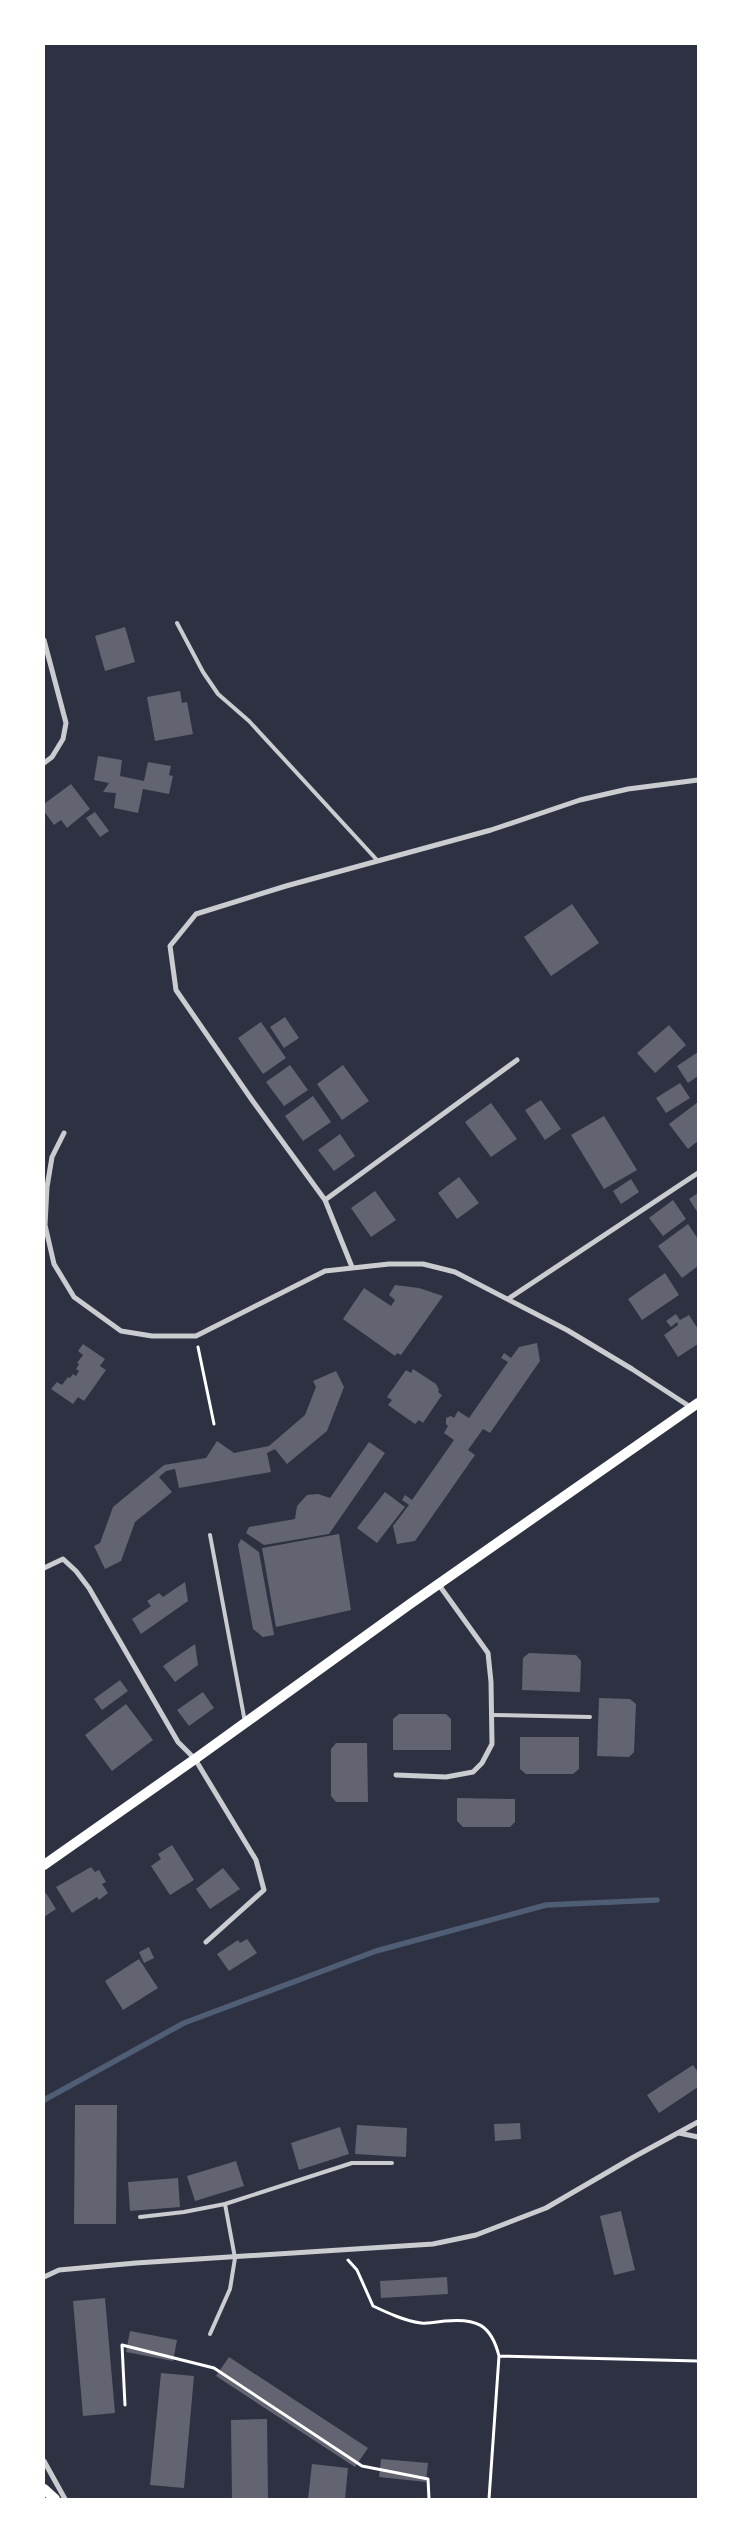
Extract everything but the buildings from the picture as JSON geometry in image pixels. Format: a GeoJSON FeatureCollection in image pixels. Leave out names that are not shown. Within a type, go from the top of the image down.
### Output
{"type":"FeatureCollection","features":[{"type":"Feature","properties":{"kind":"main road"},"geometry":{"type":"LineString","coordinates":[[44,1865],[695,1406]]}},
{"type":"Feature","properties":{"kind":"main road"},"geometry":{"type":"LineString","coordinates":[[44,2489],[55,2499]]}},
{"type":"Feature","properties":{"kind":"street"},"geometry":{"type":"LineString","coordinates":[[44,640],[66,723],[63,739],[52,758],[44,763]]}},
{"type":"Feature","properties":{"kind":"street"},"geometry":{"type":"LineString","coordinates":[[352,1267],[325,1200],[252,1100],[176,990],[170,946],[196,914],[377,860],[491,830],[580,800],[628,789],[698,780]]}},
{"type":"Feature","properties":{"kind":"street"},"geometry":{"type":"LineString","coordinates":[[325,1200],[517,1060]]}},
{"type":"Feature","properties":{"kind":"street"},"geometry":{"type":"LineString","coordinates":[[64,1133],[52,1157],[47,1187],[45,1225],[54,1264],[74,1297],[121,1331],[152,1336],[196,1336],[325,1271],[352,1267],[423,1264],[455,1272],[508,1299],[695,1406]]}},
{"type":"Feature","properties":{"kind":"street"},"geometry":{"type":"LineString","coordinates":[[508,1299],[698,1172]]}},
{"type":"Feature","properties":{"kind":"street"},"geometry":{"type":"LineString","coordinates":[[44,1568],[63,1559],[76,1571],[89,1588],[178,1742],[195,1760],[256,1860],[264,1890],[206,1942]]}},
{"type":"Feature","properties":{"kind":"street"},"geometry":{"type":"LineString","coordinates":[[396,1775],[446,1777],[473,1772],[482,1762],[492,1744],[493,1715],[488,1653],[439,1585]]}},
{"type":"Feature","properties":{"kind":"street"},"geometry":{"type":"LineString","coordinates":[[44,2277],[59,2270],[433,2244],[476,2235],[546,2208],[698,2122]]}},
{"type":"Feature","properties":{"kind":"street"},"geometry":{"type":"LineString","coordinates":[[679,2133],[698,2137]]}},
{"type":"Feature","properties":{"kind":"street"},"geometry":{"type":"LineString","coordinates":[[44,2462],[65,2499]]}},
{"type":"Feature","properties":{"kind":"lane"},"geometry":{"type":"LineString","coordinates":[[177,623],[203,672],[218,694],[255,727],[377,860]]}},
{"type":"Feature","properties":{"kind":"lane"},"geometry":{"type":"LineString","coordinates":[[210,1535],[245,1722]]}},
{"type":"Feature","properties":{"kind":"lane"},"geometry":{"type":"LineString","coordinates":[[493,1715],[590,1717]]}},
{"type":"Feature","properties":{"kind":"lane"},"geometry":{"type":"LineString","coordinates":[[140,2217],[184,2212],[225,2204],[352,2163],[392,2163]]}},
{"type":"Feature","properties":{"kind":"lane"},"geometry":{"type":"LineString","coordinates":[[210,2334],[230,2289],[235,2258],[225,2204]]}},
{"type":"Feature","properties":{"kind":"path"},"geometry":{"type":"LineString","coordinates":[[196,1336],[214,1424]]}},
{"type":"Feature","properties":{"kind":"path"},"geometry":{"type":"LineString","coordinates":[[326,2252],[348,2260],[357,2270],[373,2306],[393,2315],[422,2323],[466,2320],[484,2326],[495,2338],[499,2356],[488,2499]]}},
{"type":"Feature","properties":{"kind":"path"},"geometry":{"type":"LineString","coordinates":[[125,2405],[122,2345],[214,2368],[362,2466],[428,2479],[429,2499]]}},
{"type":"Feature","properties":{"kind":"path"},"geometry":{"type":"LineString","coordinates":[[499,2356],[698,2361]]}},
{"type":"Feature","properties":{"kind":"waterway"},"geometry":{"type":"LineString","coordinates":[[44,2100],[184,2023],[376,1951],[546,1905],[657,1900]]}}]}
